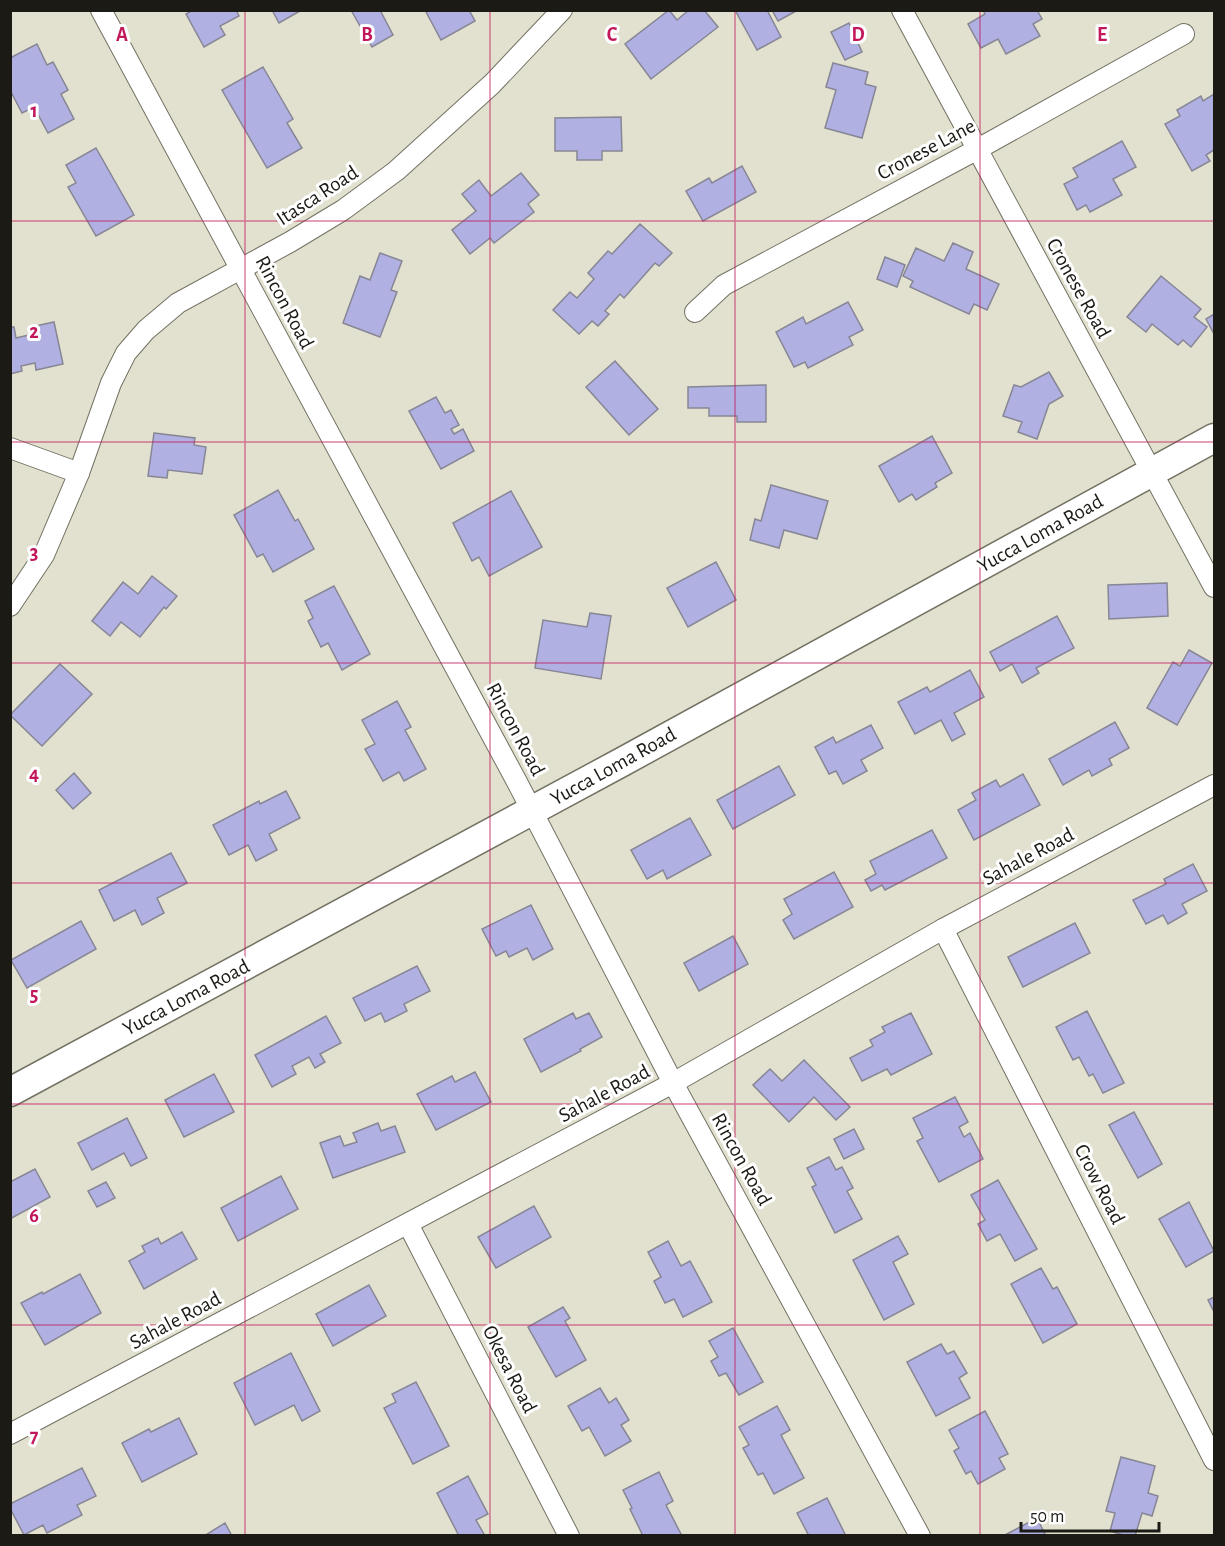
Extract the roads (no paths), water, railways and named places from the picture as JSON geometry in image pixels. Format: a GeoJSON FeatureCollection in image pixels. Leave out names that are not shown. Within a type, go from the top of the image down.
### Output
{"type":"FeatureCollection","features":[{"type":"Feature","properties":{"kind":"main road","name":"Yucca Loma Road"},"geometry":{"type":"LineString","coordinates":[[10,1092],[1215,438]]}},
{"type":"Feature","properties":{"kind":"street","name":"Rincon Road"},"geometry":{"type":"LineString","coordinates":[[101,10],[532,810],[673,1083],[920,1536]]}},
{"type":"Feature","properties":{"kind":"street","name":"Itasca Road"},"geometry":{"type":"LineString","coordinates":[[10,606],[44,555],[79,473],[111,383],[126,353],[146,330],[178,303],[343,210],[396,171],[492,84],[562,10]]}},
{"type":"Feature","properties":{"kind":"street","name":"Cronese Road"},"geometry":{"type":"LineString","coordinates":[[902,10],[1215,587]]}},
{"type":"Feature","properties":{"kind":"street","name":"Cronese Lane"},"geometry":{"type":"LineString","coordinates":[[694,312],[723,285],[976,150],[1184,34]]}},
{"type":"Feature","properties":{"kind":"street"},"geometry":{"type":"LineString","coordinates":[[10,448],[79,473]]}},
{"type":"Feature","properties":{"kind":"street","name":"Sahale Road"},"geometry":{"type":"LineString","coordinates":[[10,1434],[673,1083],[942,929],[1215,784]]}},
{"type":"Feature","properties":{"kind":"street","name":"Crow Road"},"geometry":{"type":"LineString","coordinates":[[942,929],[1215,1460]]}},
{"type":"Feature","properties":{"kind":"street","name":"Okesa Road"},"geometry":{"type":"LineString","coordinates":[[408,1224],[569,1536]]}}]}
